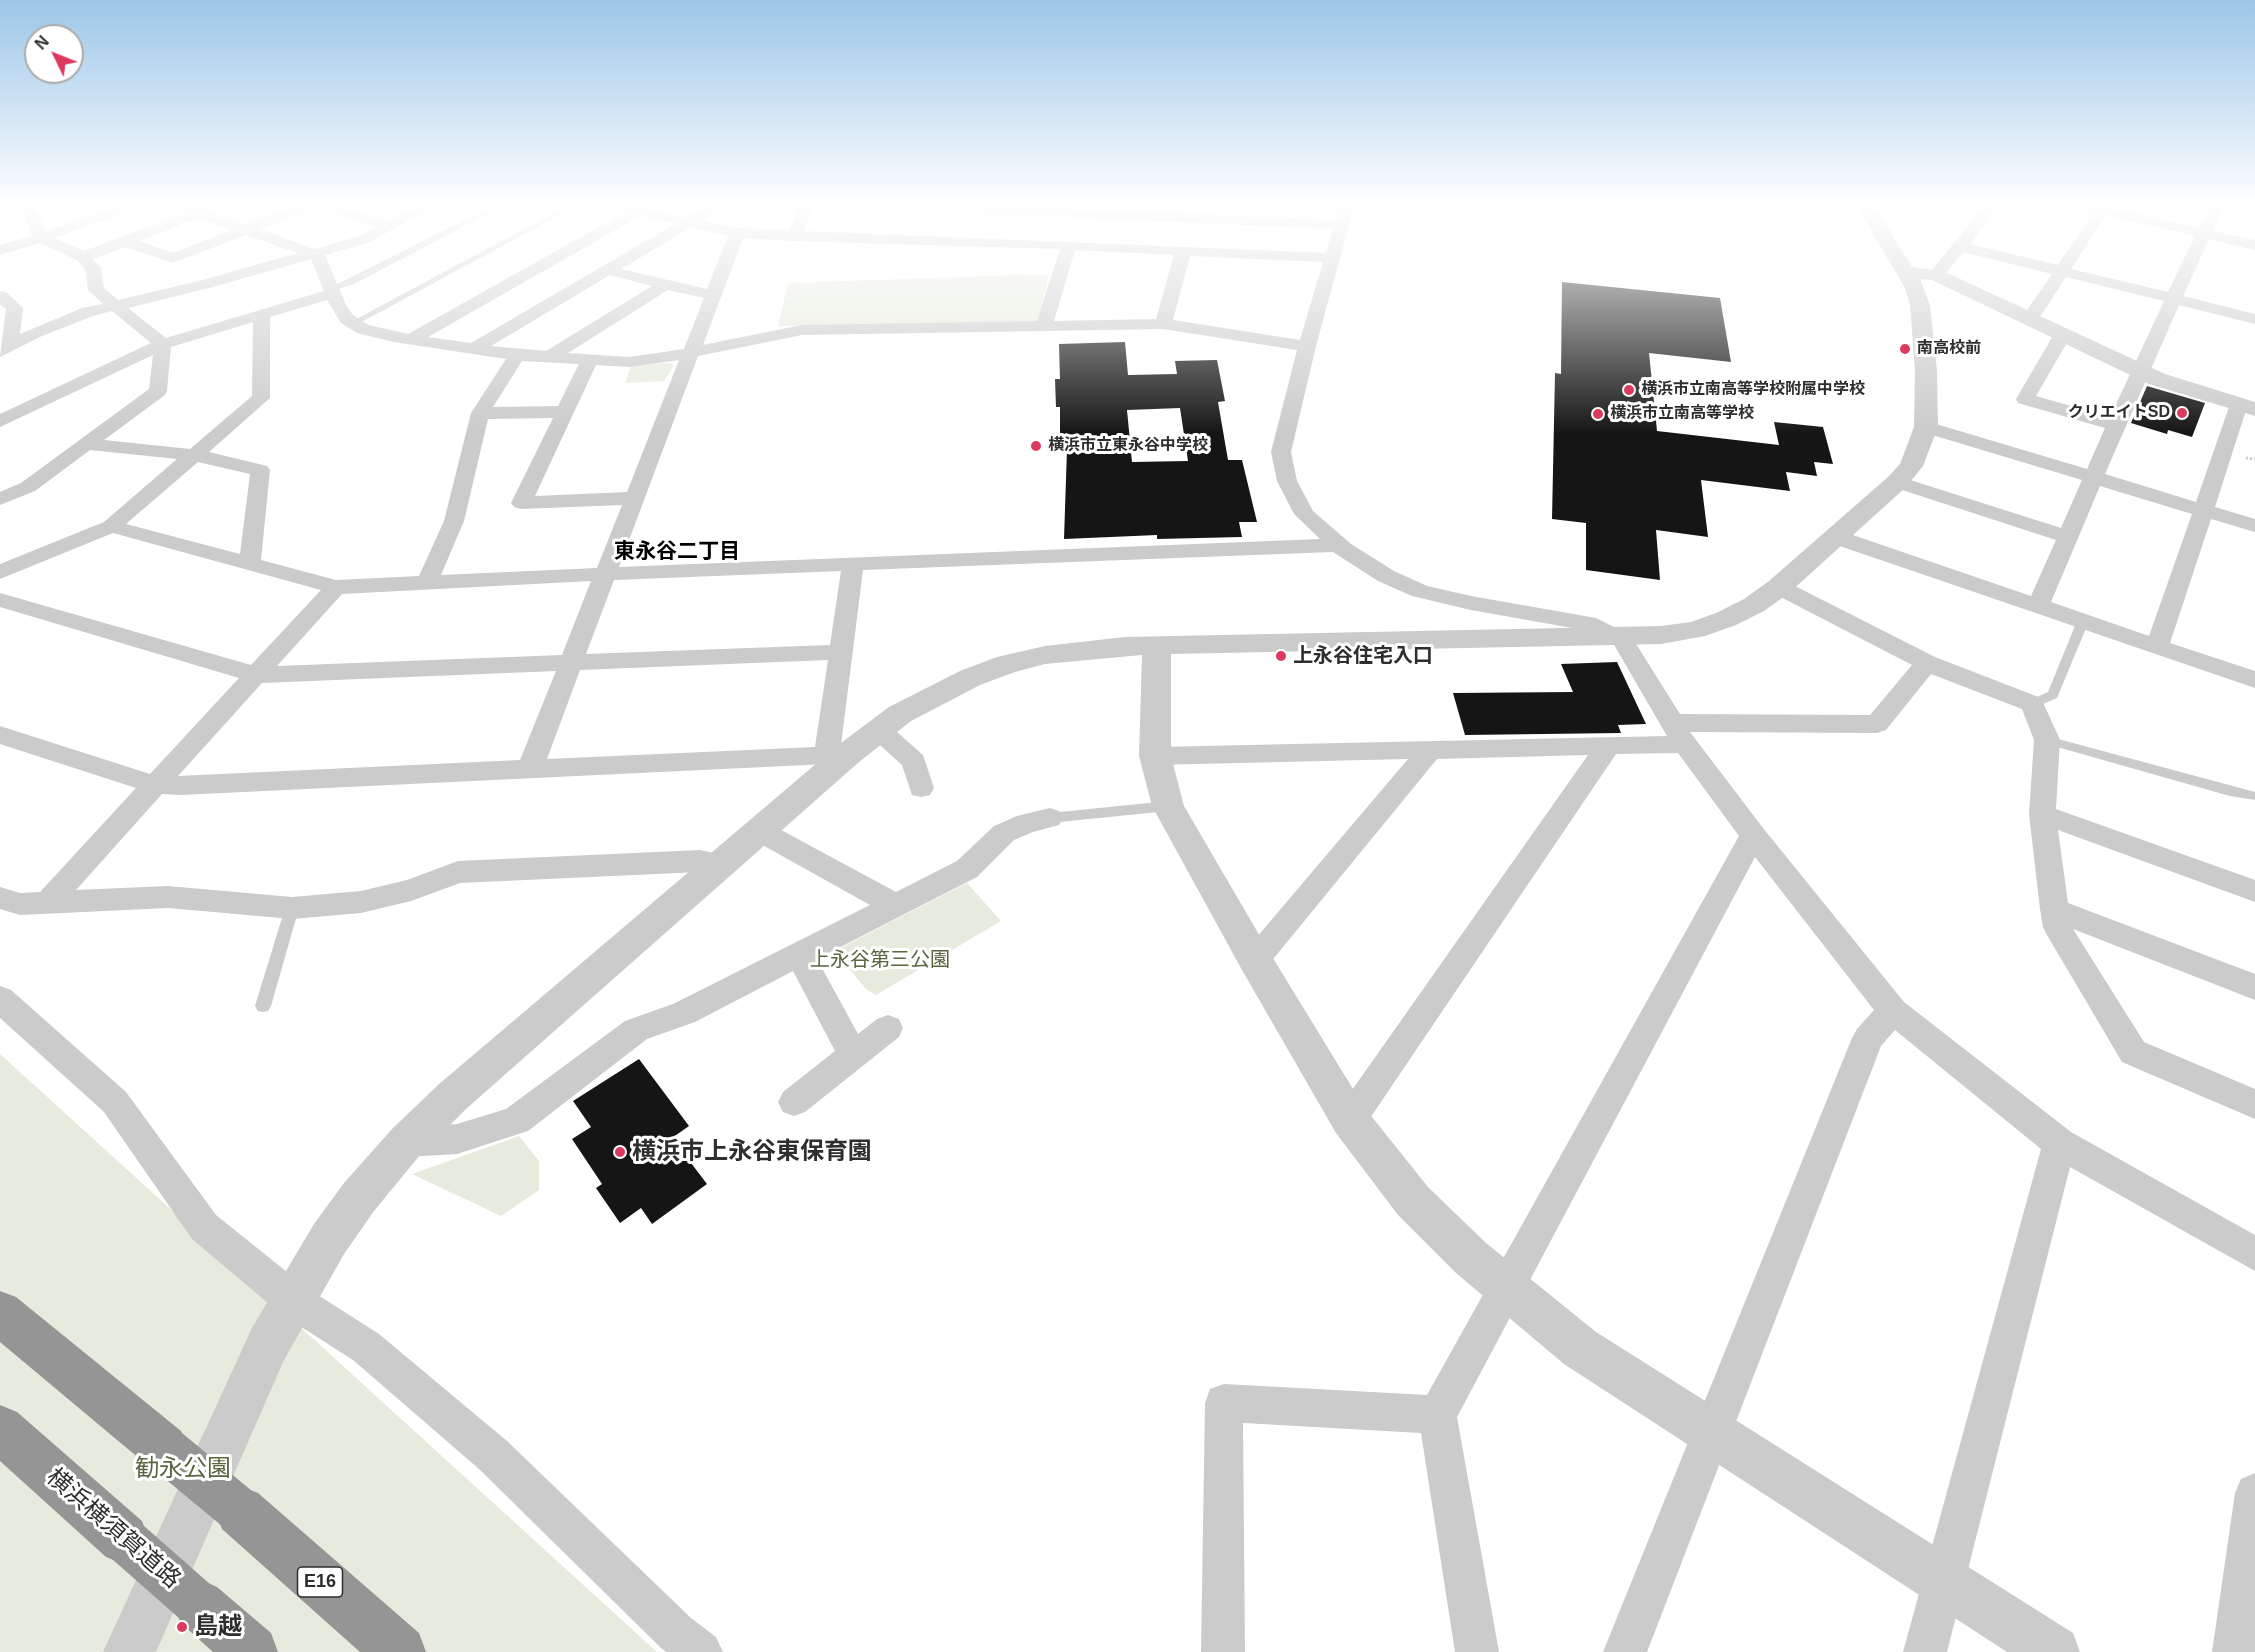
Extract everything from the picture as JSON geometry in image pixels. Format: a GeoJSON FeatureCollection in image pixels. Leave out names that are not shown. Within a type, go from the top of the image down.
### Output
{"type":"FeatureCollection","features":[{"type":"Feature","properties":{"kind":"highway","name":"E16"},"geometry":{"type":"LineString","coordinates":[[0,1313],[240,1511],[400,1652]]}},
{"type":"Feature","properties":{"kind":"highway","name":"横浜横須賀道路"},"geometry":{"type":"LineString","coordinates":[[0,1429],[252,1652]]}},
{"type":"Feature","properties":{"kind":"street"},"geometry":{"type":"LineString","coordinates":[[95,280],[96,290],[163,344]]}},
{"type":"Feature","properties":{"kind":"street"},"geometry":{"type":"LineString","coordinates":[[4,350],[58,323],[114,306],[221,280]]}},
{"type":"Feature","properties":{"kind":"street"},"geometry":{"type":"LineString","coordinates":[[328,280],[339,308],[347,319],[363,329],[411,339],[517,355],[590,360],[628,362],[689,353],[802,330],[1044,325],[1163,324],[1307,346]]}},
{"type":"Feature","properties":{"kind":"street"},"geometry":{"type":"LineString","coordinates":[[411,339],[515,280]]}},
{"type":"Feature","properties":{"kind":"street"},"geometry":{"type":"LineString","coordinates":[[475,348],[590,280]]}},
{"type":"Feature","properties":{"kind":"street"},"geometry":{"type":"LineString","coordinates":[[650,280],[712,295]]}},
{"type":"Feature","properties":{"kind":"street"},"geometry":{"type":"LineString","coordinates":[[530,769],[718,280]]}},
{"type":"Feature","properties":{"kind":"street"},"geometry":{"type":"LineString","coordinates":[[1044,325],[1058,280]]}},
{"type":"Feature","properties":{"kind":"street"},"geometry":{"type":"LineString","coordinates":[[1163,324],[1175,280]]}},
{"type":"Feature","properties":{"kind":"street"},"geometry":{"type":"LineString","coordinates":[[1326,280],[1281,452],[1287,482],[1304,514],[1338,545],[1386,576],[1420,591],[1471,603],[1596,625],[1617,636],[1678,734],[1753,835],[1893,1011],[2059,1143],[2255,1254]]}},
{"type":"Feature","properties":{"kind":"street"},"geometry":{"type":"LineString","coordinates":[[129,1652],[268,1344],[329,1239],[359,1197],[406,1142],[452,1096],[722,865],[760,831],[837,754],[879,730],[900,714],[934,696],[1007,664],[1045,655],[1086,649],[1156,646],[1661,635],[1695,630],[1736,614],[1754,605],[1779,587],[1897,482],[1911,466],[1920,448],[1926,427],[1927,380],[1920,305],[1911,280]]}},
{"type":"Feature","properties":{"kind":"street"},"geometry":{"type":"LineString","coordinates":[[1947,280],[2139,372],[2250,406],[2203,511],[2157,647]]}},
{"type":"Feature","properties":{"kind":"street"},"geometry":{"type":"LineString","coordinates":[[2030,318],[2056,280]]}},
{"type":"Feature","properties":{"kind":"street"},"geometry":{"type":"LineString","coordinates":[[2095,280],[2255,320]]}},
{"type":"Feature","properties":{"kind":"street"},"geometry":{"type":"LineString","coordinates":[[2038,606],[2139,372],[2182,280]]}},
{"type":"Feature","properties":{"kind":"street"},"geometry":{"type":"LineString","coordinates":[[549,357],[666,284]]}},
{"type":"Feature","properties":{"kind":"street"},"geometry":{"type":"LineString","coordinates":[[0,421],[163,344],[332,291]]}},
{"type":"Feature","properties":{"kind":"street"},"geometry":{"type":"LineString","coordinates":[[0,296],[15,308],[4,350]]}},
{"type":"Feature","properties":{"kind":"street"},"geometry":{"type":"LineString","coordinates":[[0,572],[111,526],[261,398],[262,314]]}},
{"type":"Feature","properties":{"kind":"street"},"geometry":{"type":"LineString","coordinates":[[2063,334],[2025,399],[2116,426]]}},
{"type":"Feature","properties":{"kind":"street"},"geometry":{"type":"LineString","coordinates":[[0,499],[28,487],[158,391],[163,344]]}},
{"type":"Feature","properties":{"kind":"street"},"geometry":{"type":"LineString","coordinates":[[427,582],[454,521],[480,413],[517,355]]}},
{"type":"Feature","properties":{"kind":"street"},"geometry":{"type":"LineString","coordinates":[[590,360],[521,503],[634,498]]}},
{"type":"Feature","properties":{"kind":"street"},"geometry":{"type":"LineString","coordinates":[[480,413],[563,412]]}},
{"type":"Feature","properties":{"kind":"street"},"geometry":{"type":"LineString","coordinates":[[1926,427],[2255,526]]}},
{"type":"Feature","properties":{"kind":"street"},"geometry":{"type":"LineString","coordinates":[[87,444],[194,455],[260,470],[250,563]]}},
{"type":"Feature","properties":{"kind":"street"},"geometry":{"type":"LineString","coordinates":[[0,475],[28,487]]}},
{"type":"Feature","properties":{"kind":"street"},"geometry":{"type":"LineString","coordinates":[[1897,482],[2068,537]]}},
{"type":"Feature","properties":{"kind":"street"},"geometry":{"type":"LineString","coordinates":[[111,526],[336,586],[604,573],[1338,545]]}},
{"type":"Feature","properties":{"kind":"street"},"geometry":{"type":"LineString","coordinates":[[1836,537],[2255,680]]}},
{"type":"Feature","properties":{"kind":"street"},"geometry":{"type":"LineString","coordinates":[[837,754],[840,652],[853,564]]}},
{"type":"Feature","properties":{"kind":"street"},"geometry":{"type":"LineString","coordinates":[[47,903],[336,586]]}},
{"type":"Feature","properties":{"kind":"street"},"geometry":{"type":"LineString","coordinates":[[1779,587],[1927,663],[2032,704],[2047,740],[2042,814],[2057,927],[2133,1052],[2255,1104]]}},
{"type":"Feature","properties":{"kind":"street"},"geometry":{"type":"LineString","coordinates":[[0,600],[256,675],[840,652]]}},
{"type":"Feature","properties":{"kind":"street"},"geometry":{"type":"LineString","coordinates":[[1156,646],[1155,756],[1168,806],[1255,960],[1350,1120],[1413,1201],[1471,1258],[1580,1348],[2054,1652]]}},
{"type":"Feature","properties":{"kind":"street"},"geometry":{"type":"LineString","coordinates":[[1155,756],[1608,746],[1678,734],[1877,724],[1927,663]]}},
{"type":"Feature","properties":{"kind":"street"},"geometry":{"type":"LineString","coordinates":[[879,730],[914,761],[921,788]]}},
{"type":"Feature","properties":{"kind":"street"},"geometry":{"type":"LineString","coordinates":[[0,735],[149,783],[193,786],[837,754]]}},
{"type":"Feature","properties":{"kind":"street"},"geometry":{"type":"LineString","coordinates":[[1350,1120],[1608,746]]}},
{"type":"Feature","properties":{"kind":"street"},"geometry":{"type":"LineString","coordinates":[[1255,960],[1430,750]]}},
{"type":"Feature","properties":{"kind":"street"},"geometry":{"type":"LineString","coordinates":[[2042,814],[2255,891]]}},
{"type":"Feature","properties":{"kind":"street"},"geometry":{"type":"LineString","coordinates":[[406,1142],[457,1139],[516,1121],[636,1030],[684,1013],[967,869],[1005,833],[1027,823],[1050,818]]}},
{"type":"Feature","properties":{"kind":"street"},"geometry":{"type":"LineString","coordinates":[[760,831],[895,905]]}},
{"type":"Feature","properties":{"kind":"street"},"geometry":{"type":"LineString","coordinates":[[1477,1652],[1437,1415],[1753,835]]}},
{"type":"Feature","properties":{"kind":"street"},"geometry":{"type":"LineString","coordinates":[[0,898],[20,904],[168,897],[292,908],[361,902],[411,890],[458,872],[700,861],[722,865]]}},
{"type":"Feature","properties":{"kind":"street"},"geometry":{"type":"LineString","coordinates":[[2054,909],[2255,987]]}},
{"type":"Feature","properties":{"kind":"street"},"geometry":{"type":"LineString","coordinates":[[799,954],[853,1055]]}},
{"type":"Feature","properties":{"kind":"street"},"geometry":{"type":"LineString","coordinates":[[0,999],[115,1102],[204,1227],[294,1301],[366,1347],[493,1455],[676,1634],[701,1652]]}},
{"type":"Feature","properties":{"kind":"street"},"geometry":{"type":"LineString","coordinates":[[1625,1652],[1868,1038],[1893,1011]]}},
{"type":"Feature","properties":{"kind":"street"},"geometry":{"type":"LineString","coordinates":[[794,1102],[888,1028]]}},
{"type":"Feature","properties":{"kind":"street"},"geometry":{"type":"LineString","coordinates":[[1925,1652],[2059,1143]]}},
{"type":"Feature","properties":{"kind":"street"},"geometry":{"type":"LineString","coordinates":[[1223,1652],[1224,1403],[1437,1415]]}},
{"type":"Feature","properties":{"kind":"street"},"geometry":{"type":"LineString","coordinates":[[2234,1652],[2255,1492]]}},
{"type":"Feature","properties":{"kind":"lane"},"geometry":{"type":"LineString","coordinates":[[332,291],[355,280]]}},
{"type":"Feature","properties":{"kind":"lane"},"geometry":{"type":"LineString","coordinates":[[353,323],[433,280]]}},
{"type":"Feature","properties":{"kind":"lane"},"geometry":{"type":"LineString","coordinates":[[2032,704],[2053,695],[2083,621]]}},
{"type":"Feature","properties":{"kind":"lane"},"geometry":{"type":"LineString","coordinates":[[2047,740],[2254,796]]}},
{"type":"Feature","properties":{"kind":"lane"},"geometry":{"type":"LineString","coordinates":[[1050,818],[1168,806]]}},
{"type":"Feature","properties":{"kind":"lane"},"geometry":{"type":"LineString","coordinates":[[263,1006],[292,908]]}},
{"type":"Feature","properties":{"kind":"green space"},"geometry":{"type":"Polygon","coordinates":[[[872,280],[1048,280],[1038,321],[778,326],[788,283],[872,280]]]}},
{"type":"Feature","properties":{"kind":"green space"},"geometry":{"type":"Polygon","coordinates":[[[671,363],[674,366],[664,381],[625,383],[631,366],[671,363]]]}},
{"type":"Feature","properties":{"kind":"green space","name":"上永谷第三公園"},"geometry":{"type":"Polygon","coordinates":[[[967,883],[1001,921],[876,995],[866,989],[840,958],[842,947],[967,883]]]}},
{"type":"Feature","properties":{"kind":"green space","name":"勧永公園"},"geometry":{"type":"Polygon","coordinates":[[[0,1054],[354,1376],[657,1652],[0,1652],[0,1054]]]}},
{"type":"Feature","properties":{"kind":"green space"},"geometry":{"type":"Polygon","coordinates":[[[519,1136],[539,1161],[539,1190],[501,1216],[412,1174],[519,1136]]]}},
{"type":"Feature","properties":{"kind":"building"},"geometry":{"type":"Polygon","coordinates":[[[1562,282],[1720,298],[1731,362],[1649,353],[1657,431],[1779,445],[1774,422],[1823,427],[1833,464],[1814,462],[1817,476],[1786,472],[1790,491],[1701,480],[1708,537],[1656,530],[1660,580],[1586,570],[1586,523],[1552,519],[1555,373],[1561,374],[1562,282]]]}},
{"type":"Feature","properties":{"kind":"building"},"geometry":{"type":"Polygon","coordinates":[[[1125,342],[1128,375],[1177,374],[1175,361],[1217,360],[1225,401],[1218,402],[1228,460],[1242,460],[1257,522],[1239,522],[1242,537],[1157,539],[1157,535],[1064,539],[1067,449],[1060,449],[1060,407],[1056,407],[1055,379],[1060,379],[1059,344],[1125,342]],[[1180,408],[1127,410],[1132,462],[1188,461],[1180,408]]]}},
{"type":"Feature","properties":{"kind":"building"},"geometry":{"type":"Polygon","coordinates":[[[2147,386],[2205,403],[2192,437],[2168,430],[2167,434],[2131,423],[2147,386]]]}},
{"type":"Feature","properties":{"kind":"building"},"geometry":{"type":"Polygon","coordinates":[[[1617,662],[1646,724],[1618,725],[1621,733],[1465,735],[1453,693],[1573,692],[1561,664],[1617,662]]]}},
{"type":"Feature","properties":{"kind":"building"},"geometry":{"type":"Polygon","coordinates":[[[639,1059],[689,1126],[672,1138],[707,1184],[652,1224],[641,1208],[620,1223],[596,1188],[602,1184],[572,1139],[591,1127],[573,1101],[639,1059]]]}},
{"type":"Feature","properties":{"kind":"place","name":"南高校前"},"geometry":{"type":"Point","coordinates":[1905,349]}},
{"type":"Feature","properties":{"kind":"place","name":"横浜市立南高等学校附属中学校"},"geometry":{"type":"Point","coordinates":[1629,390]}},
{"type":"Feature","properties":{"kind":"place","name":"クリエイトSD"},"geometry":{"type":"Point","coordinates":[2182,413]}},
{"type":"Feature","properties":{"kind":"place","name":"横浜市立南高等学校"},"geometry":{"type":"Point","coordinates":[1598,414]}},
{"type":"Feature","properties":{"kind":"place","name":"横浜市立東永谷中学校"},"geometry":{"type":"Point","coordinates":[1036,446]}},
{"type":"Feature","properties":{"kind":"place","name":"上永谷住宅入口"},"geometry":{"type":"Point","coordinates":[1281,656]}},
{"type":"Feature","properties":{"kind":"place","name":"横浜市上永谷東保育園"},"geometry":{"type":"Point","coordinates":[620,1152]}},
{"type":"Feature","properties":{"kind":"place","name":"島越"},"geometry":{"type":"Point","coordinates":[182,1627]}},
{"type":"Feature","properties":{"kind":"district","name":"東永谷二丁目"},"geometry":{"type":"Point","coordinates":[677,552]}}]}
